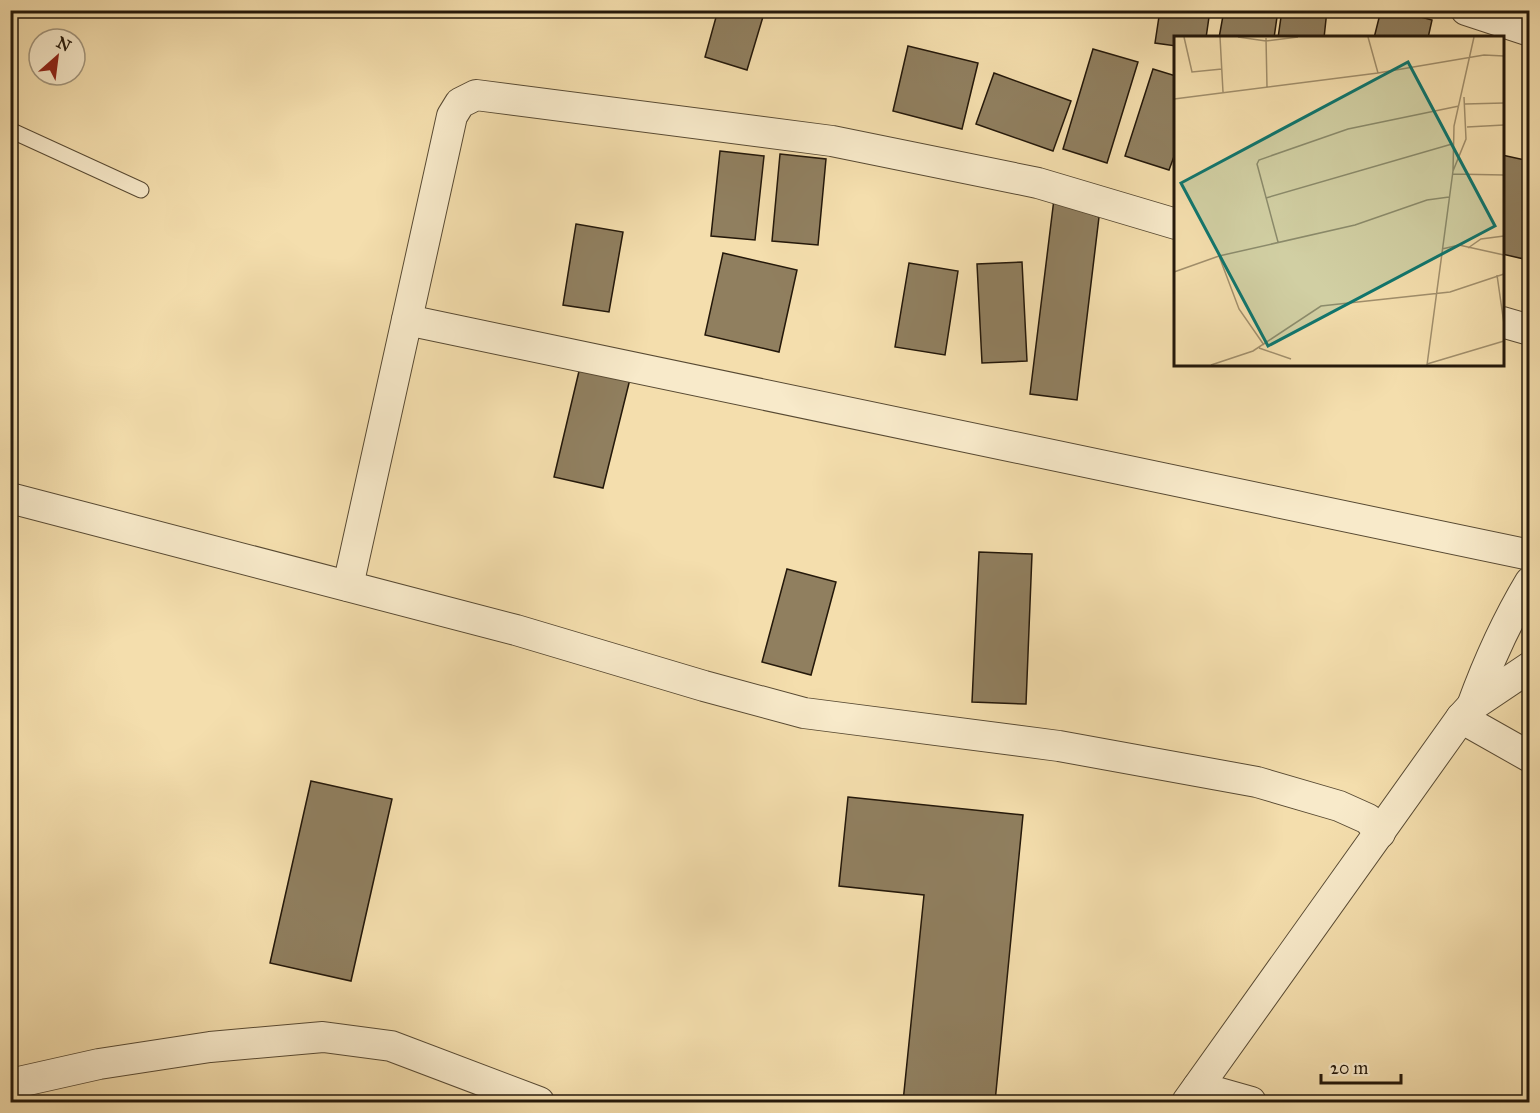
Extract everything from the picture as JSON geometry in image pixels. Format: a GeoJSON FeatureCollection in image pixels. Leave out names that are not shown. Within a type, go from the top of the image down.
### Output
{"type":"FeatureCollection","features":[{"type":"Feature","properties":{"kind":"street"},"geometry":{"type":"LineString","coordinates":[[1466,10],[1530,31]]}},
{"type":"Feature","properties":{"kind":"street"},"geometry":{"type":"LineString","coordinates":[[348,586],[452,116],[460,103],[476,95],[831,141],[1038,183],[1174,223]]}},
{"type":"Feature","properties":{"kind":"street"},"geometry":{"type":"LineString","coordinates":[[407,320],[1530,555]]}},
{"type":"Feature","properties":{"kind":"street"},"geometry":{"type":"LineString","coordinates":[[1504,322],[1530,330]]}},
{"type":"Feature","properties":{"kind":"street"},"geometry":{"type":"LineString","coordinates":[[10,498],[516,630],[704,686],[804,712],[1059,746],[1257,782],[1339,806],[1368,819],[1380,832]]}},
{"type":"Feature","properties":{"kind":"street"},"geometry":{"type":"LineString","coordinates":[[1251,1102],[1192,1095],[1467,712],[1507,621],[1530,582]]}},
{"type":"Feature","properties":{"kind":"street"},"geometry":{"type":"LineString","coordinates":[[1467,712],[1530,667]]}},
{"type":"Feature","properties":{"kind":"street"},"geometry":{"type":"LineString","coordinates":[[1467,712],[1530,756]]}},
{"type":"Feature","properties":{"kind":"street"},"geometry":{"type":"LineString","coordinates":[[10,1084],[99,1064],[210,1047],[323,1036],[392,1046],[539,1102]]}},
{"type":"Feature","properties":{"kind":"lane"},"geometry":{"type":"LineString","coordinates":[[10,130],[141,190]]}},
{"type":"Feature","properties":{"kind":"building"},"geometry":{"type":"Polygon","coordinates":[[[718,10],[765,10],[747,70],[705,57],[718,10]]]}},
{"type":"Feature","properties":{"kind":"building"},"geometry":{"type":"Polygon","coordinates":[[[1160,10],[1210,10],[1206,36],[1174,36],[1174,46],[1155,43],[1160,10]]]}},
{"type":"Feature","properties":{"kind":"building"},"geometry":{"type":"Polygon","coordinates":[[[1224,10],[1278,10],[1274,36],[1219,36],[1224,10]]]}},
{"type":"Feature","properties":{"kind":"building"},"geometry":{"type":"Polygon","coordinates":[[[1282,10],[1327,10],[1324,36],[1278,36],[1282,10]]]}},
{"type":"Feature","properties":{"kind":"building"},"geometry":{"type":"Polygon","coordinates":[[[1381,10],[1395,10],[1432,20],[1428,36],[1374,36],[1381,10]]]}},
{"type":"Feature","properties":{"kind":"building"},"geometry":{"type":"Polygon","coordinates":[[[908,46],[978,63],[962,129],[893,111],[908,46]]]}},
{"type":"Feature","properties":{"kind":"building"},"geometry":{"type":"Polygon","coordinates":[[[1093,49],[1138,62],[1107,163],[1063,149],[1093,49]]]}},
{"type":"Feature","properties":{"kind":"building"},"geometry":{"type":"Polygon","coordinates":[[[1153,69],[1174,75],[1174,156],[1169,170],[1125,156],[1153,69]]]}},
{"type":"Feature","properties":{"kind":"building"},"geometry":{"type":"Polygon","coordinates":[[[994,73],[1071,101],[1053,151],[976,124],[994,73]]]}},
{"type":"Feature","properties":{"kind":"building"},"geometry":{"type":"Polygon","coordinates":[[[720,151],[764,156],[755,240],[711,236],[720,151]]]}},
{"type":"Feature","properties":{"kind":"building"},"geometry":{"type":"Polygon","coordinates":[[[780,154],[826,159],[818,245],[772,241],[780,154]]]}},
{"type":"Feature","properties":{"kind":"building"},"geometry":{"type":"Polygon","coordinates":[[[1504,155],[1530,161],[1530,236],[1524,259],[1504,254],[1504,155]]]}},
{"type":"Feature","properties":{"kind":"building"},"geometry":{"type":"Polygon","coordinates":[[[1054,199],[1099,217],[1077,400],[1030,394],[1054,199]]]}},
{"type":"Feature","properties":{"kind":"building"},"geometry":{"type":"Polygon","coordinates":[[[576,224],[623,232],[609,312],[563,305],[576,224]]]}},
{"type":"Feature","properties":{"kind":"building"},"geometry":{"type":"Polygon","coordinates":[[[723,253],[797,270],[779,352],[705,335],[723,253]]]}},
{"type":"Feature","properties":{"kind":"building"},"geometry":{"type":"Polygon","coordinates":[[[1022,262],[1027,361],[982,363],[977,264],[1022,262]]]}},
{"type":"Feature","properties":{"kind":"building"},"geometry":{"type":"Polygon","coordinates":[[[909,263],[958,271],[945,355],[895,347],[909,263]]]}},
{"type":"Feature","properties":{"kind":"building"},"geometry":{"type":"Polygon","coordinates":[[[580,367],[630,379],[603,488],[554,477],[580,367]]]}},
{"type":"Feature","properties":{"kind":"building"},"geometry":{"type":"Polygon","coordinates":[[[979,552],[1032,554],[1026,704],[972,702],[979,552]]]}},
{"type":"Feature","properties":{"kind":"building"},"geometry":{"type":"Polygon","coordinates":[[[787,569],[836,582],[811,675],[762,662],[787,569]]]}},
{"type":"Feature","properties":{"kind":"building"},"geometry":{"type":"Polygon","coordinates":[[[311,781],[392,799],[351,981],[270,963],[311,781]]]}},
{"type":"Feature","properties":{"kind":"building"},"geometry":{"type":"Polygon","coordinates":[[[848,797],[1023,815],[995,1102],[903,1102],[924,895],[839,886],[848,797]]]}}]}
